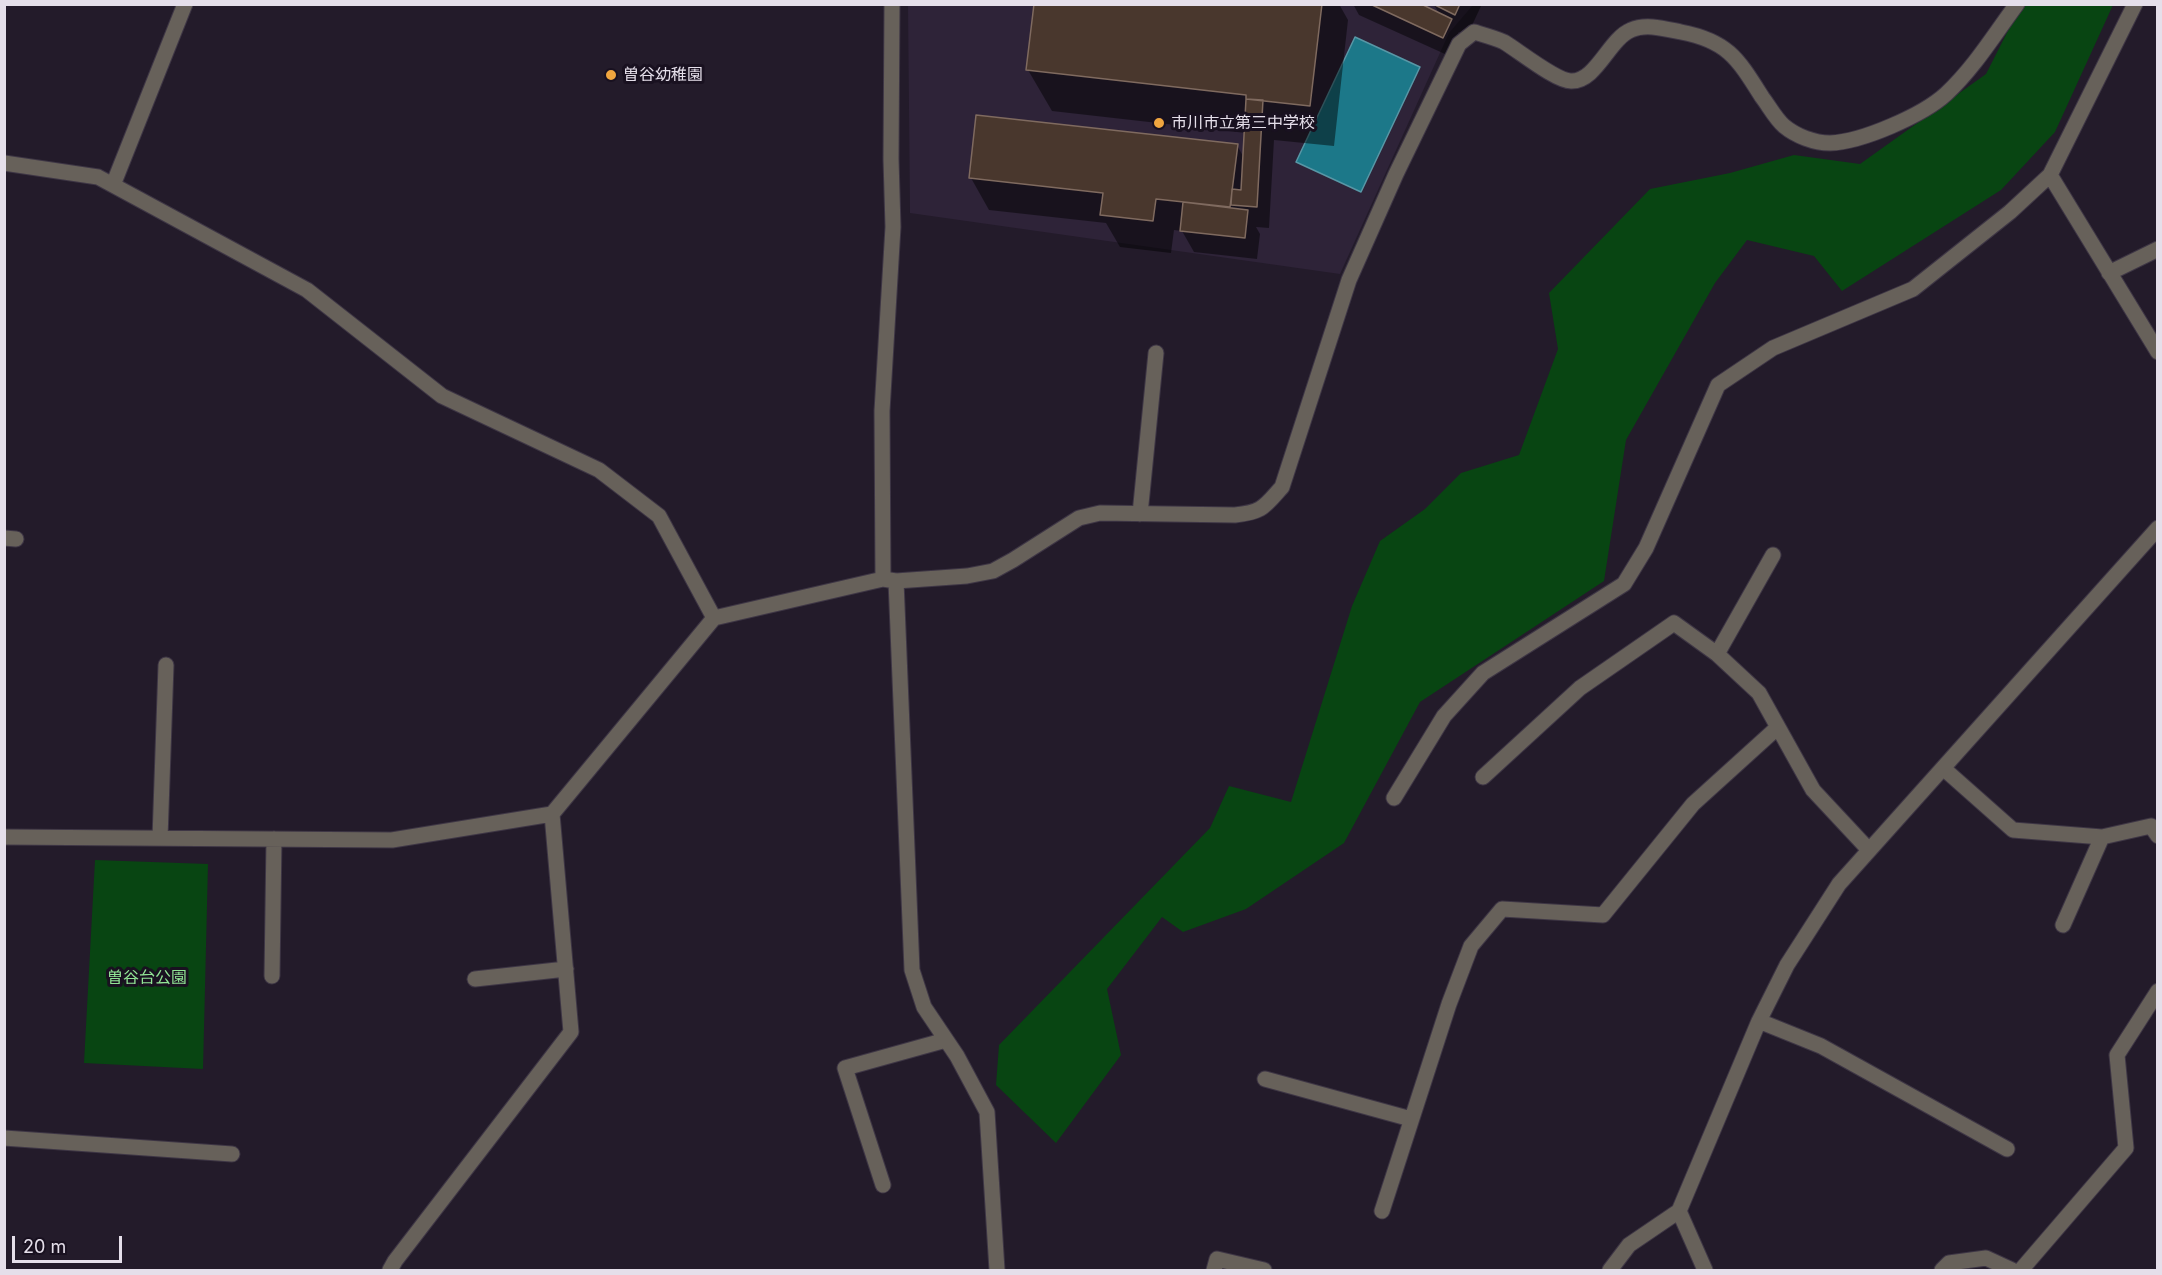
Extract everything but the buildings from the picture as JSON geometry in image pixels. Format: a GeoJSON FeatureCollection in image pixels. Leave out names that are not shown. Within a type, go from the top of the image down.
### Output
{"type":"FeatureCollection","features":[{"type":"Feature","properties":{"kind":"street"},"geometry":{"type":"LineString","coordinates":[[113,185],[185,4]]}},
{"type":"Feature","properties":{"kind":"street"},"geometry":{"type":"LineString","coordinates":[[892,4],[893,227],[882,411],[889,580],[912,970],[924,1007],[957,1056],[987,1112],[997,1270]]}},
{"type":"Feature","properties":{"kind":"street"},"geometry":{"type":"LineString","coordinates":[[4,837],[392,840],[552,814],[714,618],[889,580],[967,576],[993,571],[1013,561],[1079,518],[1100,513],[1235,515],[1251,514],[1263,509],[1282,487],[1354,270],[1396,174],[1459,44],[1474,32],[1503,42],[1569,82],[1582,79],[1592,71],[1618,38],[1632,29],[1653,27],[1710,39],[1731,52],[1742,65],[1782,125],[1809,140],[1830,143],[1864,136],[1905,120],[1945,95],[1973,64],[2017,4]]}},
{"type":"Feature","properties":{"kind":"street"},"geometry":{"type":"LineString","coordinates":[[1394,798],[1444,716],[1483,673],[1624,584],[1646,548],[1718,385],[1773,348],[1913,289],[2010,212],[2050,175],[2135,4]]}},
{"type":"Feature","properties":{"kind":"street"},"geometry":{"type":"LineString","coordinates":[[4,163],[98,177],[307,290],[442,396],[599,470],[659,516],[714,618]]}},
{"type":"Feature","properties":{"kind":"street"},"geometry":{"type":"LineString","coordinates":[[2050,175],[2157,352]]}},
{"type":"Feature","properties":{"kind":"street"},"geometry":{"type":"LineString","coordinates":[[2109,273],[2157,249]]}},
{"type":"Feature","properties":{"kind":"street"},"geometry":{"type":"LineString","coordinates":[[1140,514],[1156,353]]}},
{"type":"Feature","properties":{"kind":"street"},"geometry":{"type":"LineString","coordinates":[[1610,1270],[1629,1245],[1678,1211],[1759,1021],[1787,965],[1839,884],[2157,528]]}},
{"type":"Feature","properties":{"kind":"street"},"geometry":{"type":"LineString","coordinates":[[1717,654],[1773,555]]}},
{"type":"Feature","properties":{"kind":"street"},"geometry":{"type":"LineString","coordinates":[[1483,777],[1580,688],[1674,623],[1717,654],[1759,693],[1813,790],[1869,850]]}},
{"type":"Feature","properties":{"kind":"street"},"geometry":{"type":"LineString","coordinates":[[160,838],[166,665]]}},
{"type":"Feature","properties":{"kind":"street"},"geometry":{"type":"LineString","coordinates":[[1382,1211],[1449,1004],[1471,946],[1502,909],[1603,915],[1692,804],[1778,727]]}},
{"type":"Feature","properties":{"kind":"street"},"geometry":{"type":"LineString","coordinates":[[1943,768],[2013,830],[2102,837],[2151,826],[2157,836]]}},
{"type":"Feature","properties":{"kind":"street"},"geometry":{"type":"LineString","coordinates":[[390,1270],[571,1032],[552,814]]}},
{"type":"Feature","properties":{"kind":"street"},"geometry":{"type":"LineString","coordinates":[[2063,925],[2102,837]]}},
{"type":"Feature","properties":{"kind":"street"},"geometry":{"type":"LineString","coordinates":[[272,976],[274,839]]}},
{"type":"Feature","properties":{"kind":"street"},"geometry":{"type":"LineString","coordinates":[[475,979],[566,969]]}},
{"type":"Feature","properties":{"kind":"street"},"geometry":{"type":"LineString","coordinates":[[2021,1270],[2126,1148],[2116,1055],[2157,991]]}},
{"type":"Feature","properties":{"kind":"street"},"geometry":{"type":"LineString","coordinates":[[1759,1021],[1821,1046],[2007,1149]]}},
{"type":"Feature","properties":{"kind":"street"},"geometry":{"type":"LineString","coordinates":[[883,1185],[845,1068],[946,1040]]}},
{"type":"Feature","properties":{"kind":"street"},"geometry":{"type":"LineString","coordinates":[[1265,1078],[1411,1119]]}},
{"type":"Feature","properties":{"kind":"street"},"geometry":{"type":"LineString","coordinates":[[4,1138],[232,1154]]}},
{"type":"Feature","properties":{"kind":"street"},"geometry":{"type":"LineString","coordinates":[[1678,1211],[1705,1270]]}},
{"type":"Feature","properties":{"kind":"street"},"geometry":{"type":"LineString","coordinates":[[1942,1270],[1949,1263],[1986,1258],[2012,1270]]}},
{"type":"Feature","properties":{"kind":"street"},"geometry":{"type":"LineString","coordinates":[[1214,1270],[1217,1260],[1264,1270]]}},
{"type":"Feature","properties":{"kind":"shaded area","name":"市川市立第三中学校"},"geometry":{"type":"Polygon","coordinates":[[[908,5],[1473,5],[1449,33],[1340,274],[910,213],[908,5]]]}},
{"type":"Feature","properties":{"kind":"green space"},"geometry":{"type":"Polygon","coordinates":[[[2021,5],[2113,5],[2055,132],[2001,190],[1842,291],[1814,256],[1747,240],[1715,283],[1626,440],[1604,581],[1420,702],[1344,843],[1246,909],[1183,932],[1162,917],[1107,989],[1121,1055],[1056,1143],[996,1085],[999,1045],[1210,828],[1229,786],[1291,802],[1352,606],[1380,541],[1425,509],[1461,473],[1519,455],[1558,349],[1549,293],[1650,189],[1730,173],[1794,155],[1860,164],[1986,74],[2021,5]]]}},
{"type":"Feature","properties":{"kind":"green space","name":"曽谷台公園"},"geometry":{"type":"Polygon","coordinates":[[[95,860],[208,864],[203,1069],[84,1063],[95,860]]]}},
{"type":"Feature","properties":{"kind":"water"},"geometry":{"type":"Polygon","coordinates":[[[1355,37],[1420,67],[1361,192],[1296,162],[1355,37]]]}},
{"type":"Feature","properties":{"kind":"place","name":"曽谷幼稚園"},"geometry":{"type":"Point","coordinates":[611,75]}},
{"type":"Feature","properties":{"kind":"place","name":"市川市立第三中学校"},"geometry":{"type":"Point","coordinates":[1159,123]}}]}
